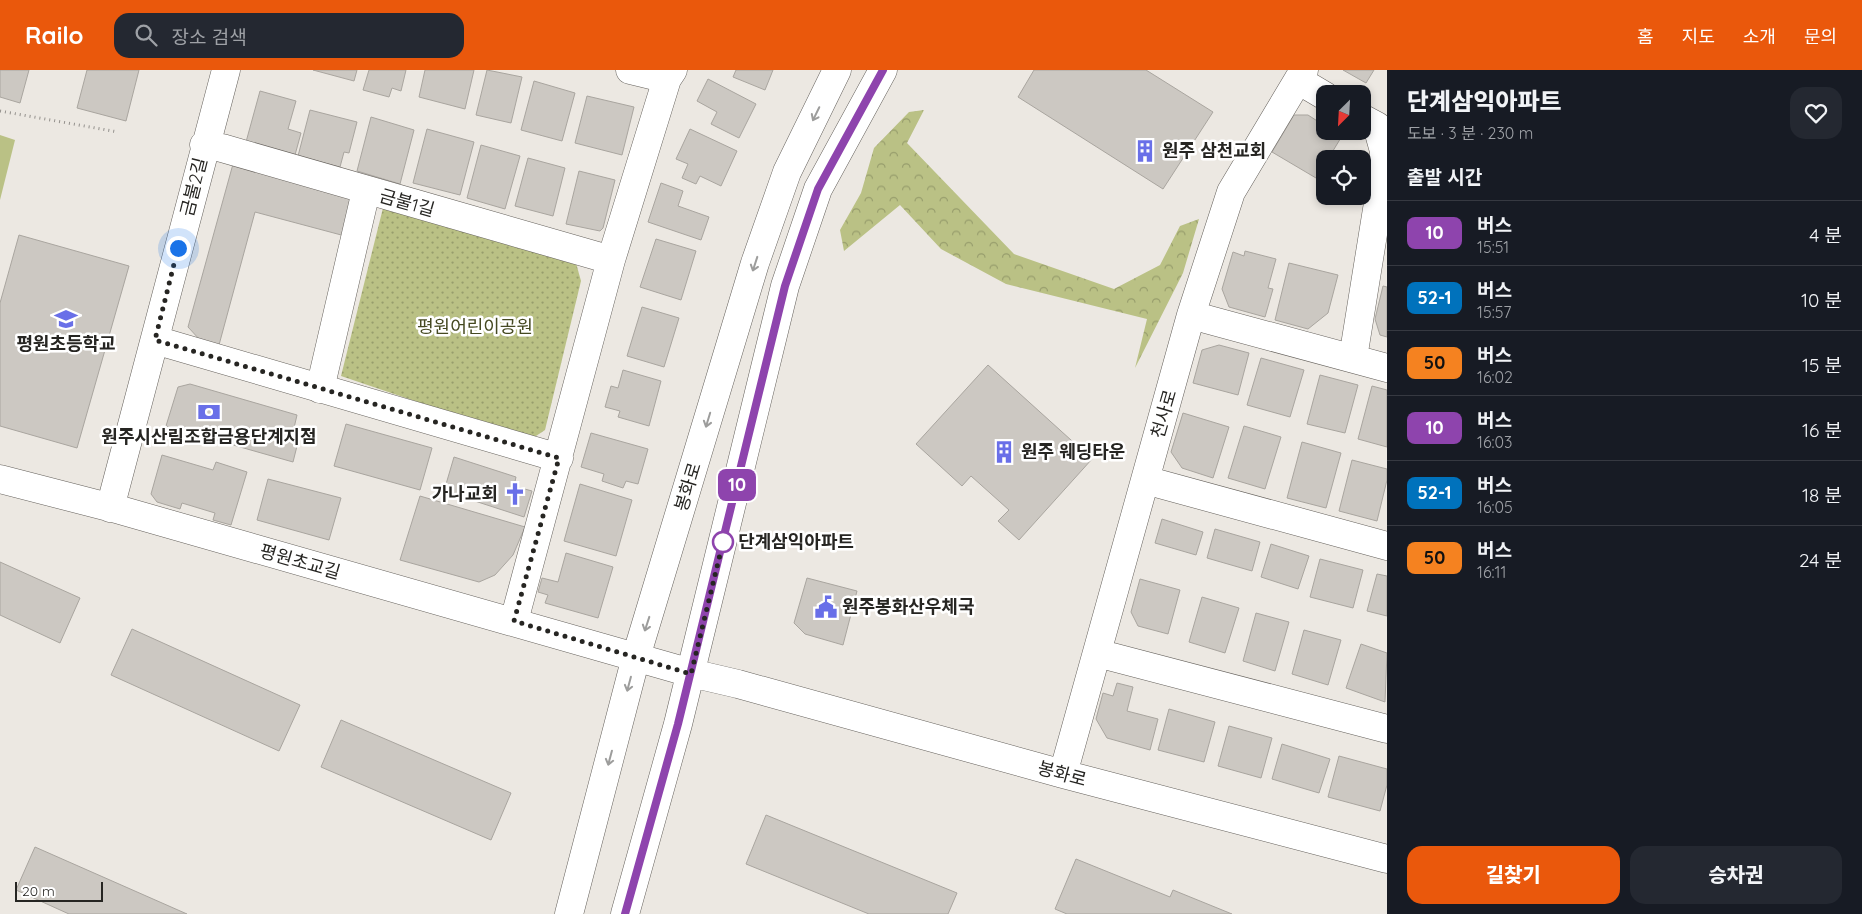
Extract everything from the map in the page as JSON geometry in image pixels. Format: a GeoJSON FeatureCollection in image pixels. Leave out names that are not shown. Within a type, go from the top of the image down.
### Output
{"type":"FeatureCollection","features":[{"type":"Feature","properties":{"kind":"street","name":"금불2길"},"geometry":{"type":"LineString","coordinates":[[110,508],[204,145],[226,70]]}},
{"type":"Feature","properties":{"kind":"street"},"geometry":{"type":"LineString","coordinates":[[514,621],[559,458],[610,260],[670,75],[630,70]]}},
{"type":"Feature","properties":{"kind":"street","name":"봉화로"},"geometry":{"type":"LineString","coordinates":[[569,914],[636,658],[758,254],[787,172],[837,70]]}},
{"type":"Feature","properties":{"kind":"street"},"geometry":{"type":"LineString","coordinates":[[625,914],[691,674],[785,286],[818,189],[883,70]]}},
{"type":"Feature","properties":{"kind":"street"},"geometry":{"type":"LineString","coordinates":[[1301,75],[1316,88]]}},
{"type":"Feature","properties":{"kind":"street","name":"천사로"},"geometry":{"type":"LineString","coordinates":[[1064,774],[1191,315],[1231,192],[1301,75]]}},
{"type":"Feature","properties":{"kind":"street"},"geometry":{"type":"LineString","coordinates":[[1353,358],[1384,166],[1384,151],[1377,126],[1371,123]]}},
{"type":"Feature","properties":{"kind":"street","name":"금불1길"},"geometry":{"type":"LineString","coordinates":[[204,145],[222,148],[610,260]]}},
{"type":"Feature","properties":{"kind":"street"},"geometry":{"type":"LineString","coordinates":[[320,389],[343,265],[366,191]]}},
{"type":"Feature","properties":{"kind":"street"},"geometry":{"type":"LineString","coordinates":[[1191,315],[1387,368]]}},
{"type":"Feature","properties":{"kind":"street"},"geometry":{"type":"LineString","coordinates":[[155,340],[559,458]]}},
{"type":"Feature","properties":{"kind":"street","name":"평원초교길"},"geometry":{"type":"LineString","coordinates":[[0,479],[514,621],[691,674]]}},
{"type":"Feature","properties":{"kind":"street"},"geometry":{"type":"LineString","coordinates":[[1145,480],[1387,546]]}},
{"type":"Feature","properties":{"kind":"street"},"geometry":{"type":"LineString","coordinates":[[1097,653],[1387,729]]}},
{"type":"Feature","properties":{"kind":"street","name":"봉화로"},"geometry":{"type":"LineString","coordinates":[[691,674],[738,684],[1064,774],[1387,858]]}},
{"type":"Feature","properties":{"kind":"path"},"geometry":{"type":"LineString","coordinates":[[0,111],[118,132]]}},
{"type":"Feature","properties":{"kind":"green space"},"geometry":{"type":"Polygon","coordinates":[[[924,110],[907,143],[1014,254],[1114,289],[1160,265],[1180,226],[1199,219],[1183,273],[1135,368],[1147,319],[1006,284],[941,249],[900,205],[844,251],[840,230],[861,193],[874,148],[909,112],[924,110]]]}},
{"type":"Feature","properties":{"kind":"green space"},"geometry":{"type":"Polygon","coordinates":[[[0,135],[15,140],[0,200],[0,135]]]}},
{"type":"Feature","properties":{"kind":"green space","name":"평원어린이공원"},"geometry":{"type":"Polygon","coordinates":[[[383,208],[576,263],[581,281],[545,430],[530,440],[341,376],[383,208]]]}},
{"type":"Feature","properties":{"kind":"building"},"geometry":{"type":"Polygon","coordinates":[[[0,70],[29,70],[20,103],[0,97],[0,70]]]}},
{"type":"Feature","properties":{"kind":"building"},"geometry":{"type":"Polygon","coordinates":[[[87,70],[139,70],[126,121],[77,108],[87,70]]]}},
{"type":"Feature","properties":{"kind":"building"},"geometry":{"type":"Polygon","coordinates":[[[313,70],[357,70],[354,81],[313,70]]]}},
{"type":"Feature","properties":{"kind":"building"},"geometry":{"type":"Polygon","coordinates":[[[369,70],[406,70],[401,91],[392,88],[389,97],[363,90],[369,70]]]}},
{"type":"Feature","properties":{"kind":"building"},"geometry":{"type":"Polygon","coordinates":[[[425,70],[474,70],[465,109],[419,97],[425,70]]]}},
{"type":"Feature","properties":{"kind":"building"},"geometry":{"type":"Polygon","coordinates":[[[487,70],[522,77],[511,123],[476,115],[487,70]]]}},
{"type":"Feature","properties":{"kind":"building"},"geometry":{"type":"Polygon","coordinates":[[[736,70],[773,70],[765,90],[733,77],[736,70]]]}},
{"type":"Feature","properties":{"kind":"building","name":"원주 삼천교회"},"geometry":{"type":"Polygon","coordinates":[[[1034,70],[1146,70],[1213,112],[1163,189],[1018,97],[1034,70]]]}},
{"type":"Feature","properties":{"kind":"building"},"geometry":{"type":"Polygon","coordinates":[[[1343,70],[1374,70],[1366,83],[1343,70]]]}},
{"type":"Feature","properties":{"kind":"building"},"geometry":{"type":"Polygon","coordinates":[[[708,79],[756,104],[739,138],[711,124],[717,112],[697,101],[708,79]]]}},
{"type":"Feature","properties":{"kind":"building"},"geometry":{"type":"Polygon","coordinates":[[[534,81],[575,93],[562,141],[521,130],[534,81]]]}},
{"type":"Feature","properties":{"kind":"building"},"geometry":{"type":"Polygon","coordinates":[[[260,91],[296,101],[288,129],[301,133],[295,155],[246,142],[260,91]]]}},
{"type":"Feature","properties":{"kind":"building"},"geometry":{"type":"Polygon","coordinates":[[[587,96],[634,107],[622,155],[575,143],[587,96]]]}},
{"type":"Feature","properties":{"kind":"building"},"geometry":{"type":"Polygon","coordinates":[[[310,110],[357,122],[349,153],[344,152],[340,167],[298,156],[310,110]]]}},
{"type":"Feature","properties":{"kind":"building"},"geometry":{"type":"Polygon","coordinates":[[[1294,115],[1308,115],[1316,120],[1316,140],[1340,140],[1333,150],[1316,150],[1316,178],[1272,152],[1294,115]]]}},
{"type":"Feature","properties":{"kind":"building"},"geometry":{"type":"Polygon","coordinates":[[[371,117],[414,130],[400,184],[357,171],[371,117]]]}},
{"type":"Feature","properties":{"kind":"building"},"geometry":{"type":"Polygon","coordinates":[[[427,129],[474,142],[460,195],[413,183],[427,129]]]}},
{"type":"Feature","properties":{"kind":"building"},"geometry":{"type":"Polygon","coordinates":[[[690,129],[737,151],[721,186],[700,176],[696,184],[682,178],[688,164],[676,159],[690,129]]]}},
{"type":"Feature","properties":{"kind":"building"},"geometry":{"type":"Polygon","coordinates":[[[481,145],[520,156],[505,209],[467,198],[481,145]]]}},
{"type":"Feature","properties":{"kind":"building"},"geometry":{"type":"Polygon","coordinates":[[[528,158],[565,168],[553,216],[515,206],[528,158]]]}},
{"type":"Feature","properties":{"kind":"building"},"geometry":{"type":"Polygon","coordinates":[[[233,164],[355,198],[345,236],[255,212],[219,345],[200,340],[188,327],[233,164]]]}},
{"type":"Feature","properties":{"kind":"building"},"geometry":{"type":"Polygon","coordinates":[[[579,171],[615,180],[603,228],[600,231],[566,224],[579,171]]]}},
{"type":"Feature","properties":{"kind":"building"},"geometry":{"type":"Polygon","coordinates":[[[661,183],[683,191],[678,206],[709,217],[701,240],[648,222],[661,183]]]}},
{"type":"Feature","properties":{"kind":"building"},"geometry":{"type":"Polygon","coordinates":[[[19,235],[129,266],[77,448],[0,426],[0,303],[19,235]]]}},
{"type":"Feature","properties":{"kind":"building"},"geometry":{"type":"Polygon","coordinates":[[[656,239],[696,251],[681,300],[640,287],[656,239]]]}},
{"type":"Feature","properties":{"kind":"building"},"geometry":{"type":"Polygon","coordinates":[[[1245,251],[1276,259],[1268,288],[1273,289],[1265,317],[1229,307],[1222,289],[1233,252],[1244,256],[1245,251]]]}},
{"type":"Feature","properties":{"kind":"building"},"geometry":{"type":"Polygon","coordinates":[[[1289,263],[1338,275],[1328,313],[1308,329],[1275,320],[1289,263]]]}},
{"type":"Feature","properties":{"kind":"building"},"geometry":{"type":"Polygon","coordinates":[[[1383,286],[1387,287],[1387,337],[1380,335],[1375,319],[1383,286]]]}},
{"type":"Feature","properties":{"kind":"building"},"geometry":{"type":"Polygon","coordinates":[[[642,307],[679,318],[664,367],[627,356],[642,307]]]}},
{"type":"Feature","properties":{"kind":"building"},"geometry":{"type":"Polygon","coordinates":[[[1219,345],[1249,353],[1238,395],[1193,383],[1202,350],[1219,345]]]}},
{"type":"Feature","properties":{"kind":"building"},"geometry":{"type":"Polygon","coordinates":[[[1261,358],[1304,370],[1290,417],[1247,405],[1261,358]]]}},
{"type":"Feature","properties":{"kind":"building","name":"원주 웨딩타운"},"geometry":{"type":"Polygon","coordinates":[[[988,365],[1092,459],[1019,540],[998,521],[1009,510],[971,476],[962,486],[916,444],[988,365]]]}},
{"type":"Feature","properties":{"kind":"building"},"geometry":{"type":"Polygon","coordinates":[[[623,370],[661,381],[649,426],[618,417],[620,411],[605,407],[611,386],[618,388],[623,370]]]}},
{"type":"Feature","properties":{"kind":"building"},"geometry":{"type":"Polygon","coordinates":[[[1320,375],[1358,385],[1345,433],[1307,424],[1320,375]]]}},
{"type":"Feature","properties":{"kind":"building"},"geometry":{"type":"Polygon","coordinates":[[[190,384],[297,415],[294,428],[301,430],[293,462],[166,426],[178,387],[190,384]]]}},
{"type":"Feature","properties":{"kind":"building"},"geometry":{"type":"Polygon","coordinates":[[[1372,386],[1387,390],[1387,447],[1358,439],[1372,386]]]}},
{"type":"Feature","properties":{"kind":"building"},"geometry":{"type":"Polygon","coordinates":[[[1183,413],[1229,427],[1213,478],[1182,468],[1171,452],[1183,413]]]}},
{"type":"Feature","properties":{"kind":"building"},"geometry":{"type":"Polygon","coordinates":[[[346,424],[432,448],[420,490],[334,466],[346,424]]]}},
{"type":"Feature","properties":{"kind":"building"},"geometry":{"type":"Polygon","coordinates":[[[1244,426],[1281,437],[1265,489],[1228,478],[1244,426]]]}},
{"type":"Feature","properties":{"kind":"building"},"geometry":{"type":"Polygon","coordinates":[[[591,433],[648,449],[638,484],[626,481],[623,488],[602,481],[604,474],[581,467],[591,433]]]}},
{"type":"Feature","properties":{"kind":"building"},"geometry":{"type":"Polygon","coordinates":[[[1302,442],[1341,453],[1326,508],[1287,498],[1302,442]]]}},
{"type":"Feature","properties":{"kind":"building"},"geometry":{"type":"Polygon","coordinates":[[[162,455],[213,470],[216,462],[247,472],[231,525],[213,520],[215,513],[182,503],[180,509],[157,502],[151,494],[162,455]]]}},
{"type":"Feature","properties":{"kind":"building"},"geometry":{"type":"Polygon","coordinates":[[[454,457],[516,477],[514,486],[532,491],[524,517],[444,491],[454,457]]]}},
{"type":"Feature","properties":{"kind":"building"},"geometry":{"type":"Polygon","coordinates":[[[1352,460],[1387,469],[1387,480],[1377,521],[1339,511],[1352,460]]]}},
{"type":"Feature","properties":{"kind":"building"},"geometry":{"type":"Polygon","coordinates":[[[268,479],[341,498],[329,540],[257,520],[268,479]]]}},
{"type":"Feature","properties":{"kind":"building"},"geometry":{"type":"Polygon","coordinates":[[[580,484],[632,500],[616,556],[564,541],[580,484]]]}},
{"type":"Feature","properties":{"kind":"building"},"geometry":{"type":"Polygon","coordinates":[[[420,496],[525,527],[513,555],[495,575],[479,582],[400,560],[420,496]]]}},
{"type":"Feature","properties":{"kind":"building"},"geometry":{"type":"Polygon","coordinates":[[[1162,519],[1203,532],[1196,555],[1155,543],[1162,519]]]}},
{"type":"Feature","properties":{"kind":"building"},"geometry":{"type":"Polygon","coordinates":[[[1215,529],[1260,542],[1252,571],[1207,558],[1215,529]]]}},
{"type":"Feature","properties":{"kind":"building"},"geometry":{"type":"Polygon","coordinates":[[[1271,544],[1309,556],[1298,589],[1261,577],[1271,544]]]}},
{"type":"Feature","properties":{"kind":"building"},"geometry":{"type":"Polygon","coordinates":[[[566,553],[613,567],[598,618],[545,603],[548,595],[538,592],[542,578],[558,582],[566,553]]]}},
{"type":"Feature","properties":{"kind":"building"},"geometry":{"type":"Polygon","coordinates":[[[1320,559],[1363,570],[1353,608],[1310,597],[1320,559]]]}},
{"type":"Feature","properties":{"kind":"building"},"geometry":{"type":"Polygon","coordinates":[[[0,562],[80,598],[60,643],[0,615],[0,562]]]}},
{"type":"Feature","properties":{"kind":"building"},"geometry":{"type":"Polygon","coordinates":[[[1377,574],[1387,576],[1387,616],[1367,611],[1377,574]]]}},
{"type":"Feature","properties":{"kind":"building","name":"원주봉화산우체국"},"geometry":{"type":"Polygon","coordinates":[[[807,578],[857,591],[843,645],[805,634],[794,623],[807,578]]]}},
{"type":"Feature","properties":{"kind":"building"},"geometry":{"type":"Polygon","coordinates":[[[1140,579],[1180,590],[1168,634],[1138,626],[1131,612],[1140,579]]]}},
{"type":"Feature","properties":{"kind":"building"},"geometry":{"type":"Polygon","coordinates":[[[1202,597],[1239,608],[1225,653],[1189,642],[1202,597]]]}},
{"type":"Feature","properties":{"kind":"building"},"geometry":{"type":"Polygon","coordinates":[[[1256,613],[1289,622],[1275,671],[1243,661],[1256,613]]]}},
{"type":"Feature","properties":{"kind":"building"},"geometry":{"type":"Polygon","coordinates":[[[132,629],[300,705],[279,751],[111,675],[132,629]]]}},
{"type":"Feature","properties":{"kind":"building"},"geometry":{"type":"Polygon","coordinates":[[[1304,630],[1341,640],[1328,685],[1292,674],[1304,630]]]}},
{"type":"Feature","properties":{"kind":"building"},"geometry":{"type":"Polygon","coordinates":[[[1361,644],[1387,653],[1385,702],[1346,688],[1361,644]]]}},
{"type":"Feature","properties":{"kind":"building"},"geometry":{"type":"Polygon","coordinates":[[[1117,683],[1133,687],[1127,711],[1158,719],[1150,750],[1107,738],[1096,719],[1103,693],[1113,696],[1117,683]]]}},
{"type":"Feature","properties":{"kind":"building"},"geometry":{"type":"Polygon","coordinates":[[[1169,709],[1215,722],[1204,762],[1158,750],[1169,709]]]}},
{"type":"Feature","properties":{"kind":"building"},"geometry":{"type":"Polygon","coordinates":[[[341,720],[511,793],[491,840],[321,767],[341,720]]]}},
{"type":"Feature","properties":{"kind":"building"},"geometry":{"type":"Polygon","coordinates":[[[1229,726],[1272,738],[1261,778],[1218,766],[1229,726]]]}},
{"type":"Feature","properties":{"kind":"building"},"geometry":{"type":"Polygon","coordinates":[[[1282,744],[1330,759],[1319,793],[1272,779],[1282,744]]]}},
{"type":"Feature","properties":{"kind":"building"},"geometry":{"type":"Polygon","coordinates":[[[1339,756],[1387,769],[1387,785],[1380,811],[1328,797],[1339,756]]]}},
{"type":"Feature","properties":{"kind":"building"},"geometry":{"type":"Polygon","coordinates":[[[766,815],[957,893],[948,914],[869,914],[746,864],[766,815]]]}},
{"type":"Feature","properties":{"kind":"building"},"geometry":{"type":"Polygon","coordinates":[[[35,847],[187,914],[69,914],[16,890],[35,847]]]}},
{"type":"Feature","properties":{"kind":"building"},"geometry":{"type":"Polygon","coordinates":[[[1076,859],[1170,897],[1173,890],[1232,914],[1067,914],[1055,909],[1076,859]]]}},
{"type":"Feature","properties":{"kind":"bus line","name":"10"},"geometry":{"type":"LineString","coordinates":[[625,914],[678,724],[785,286],[818,189],[883,70]]}},
{"type":"Feature","properties":{"kind":"place","name":"원주 삼천교회"},"geometry":{"type":"Point","coordinates":[1145,151]}},
{"type":"Feature","properties":{"kind":"place","name":"평원초등학교"},"geometry":{"type":"Point","coordinates":[66,319]}},
{"type":"Feature","properties":{"kind":"place","name":"원주시산림조합금용단계지점"},"geometry":{"type":"Point","coordinates":[209,412]}},
{"type":"Feature","properties":{"kind":"place","name":"원주 웨딩타운"},"geometry":{"type":"Point","coordinates":[1004,452]}},
{"type":"Feature","properties":{"kind":"place","name":"가나교회"},"geometry":{"type":"Point","coordinates":[515,494]}},
{"type":"Feature","properties":{"kind":"place","name":"단계삼익아파트"},"geometry":{"type":"Point","coordinates":[723,542]}},
{"type":"Feature","properties":{"kind":"place","name":"원주봉화산우체국"},"geometry":{"type":"Point","coordinates":[826,607]}},
{"type":"Feature","properties":{"kind":"route"},"geometry":{"type":"LineString","coordinates":[[178,248],[155,340],[168,342],[320,389],[559,458],[514,621],[691,674],[725,534],[723,542]]}}]}
